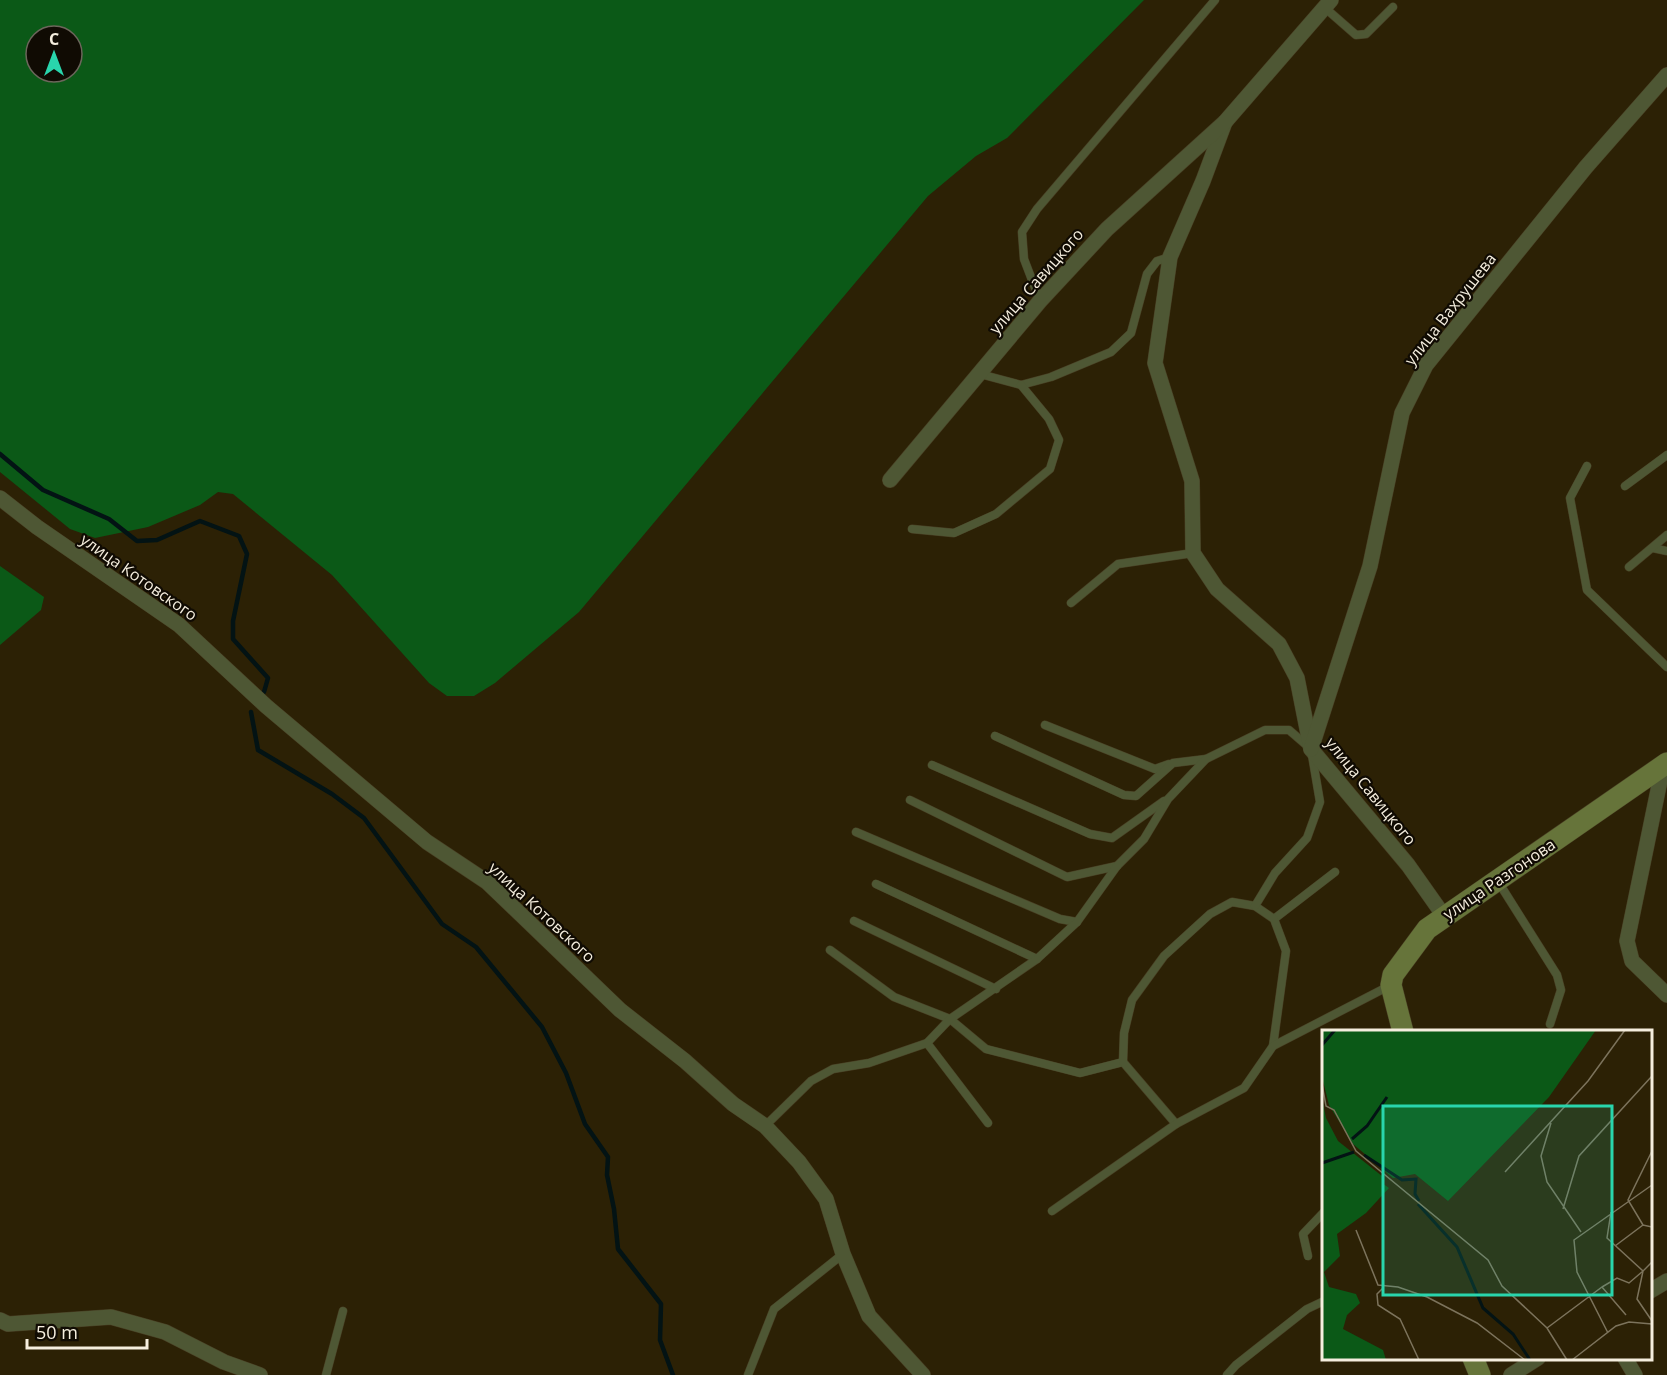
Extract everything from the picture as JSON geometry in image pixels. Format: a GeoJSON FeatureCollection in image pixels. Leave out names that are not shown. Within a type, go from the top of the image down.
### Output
{"type":"FeatureCollection","features":[{"type":"Feature","properties":{"kind":"street","name":"улица Савицкого"},"geometry":{"type":"LineString","coordinates":[[890,480],[1040,301],[1107,229],[1225,122],[1328,4]]}},
{"type":"Feature","properties":{"kind":"street","name":"улица Вахрушева"},"geometry":{"type":"LineString","coordinates":[[1311,749],[1370,566],[1402,413],[1426,365],[1586,167],[1667,75]]}},
{"type":"Feature","properties":{"kind":"street","name":"улица Савицкого"},"geometry":{"type":"LineString","coordinates":[[1225,122],[1203,181],[1170,257],[1155,363],[1192,481],[1193,553],[1217,589],[1279,644],[1297,678],[1311,749],[1408,865],[1444,916]]}},
{"type":"Feature","properties":{"kind":"street","name":"улица Котовского"},"geometry":{"type":"LineString","coordinates":[[0,498],[37,527],[179,625],[266,706],[427,842],[487,882],[620,1010],[685,1060],[733,1104],[765,1126],[799,1162],[826,1199],[843,1254],[869,1316],[924,1375]]}},
{"type":"Feature","properties":{"kind":"street","name":"улица Разгонова"},"geometry":{"type":"LineString","coordinates":[[1391,985],[1393,975],[1420,938],[1444,916],[1665,764]]}},
{"type":"Feature","properties":{"kind":"street"},"geometry":{"type":"LineString","coordinates":[[1665,764],[1628,941],[1632,961],[1667,995]]}},
{"type":"Feature","properties":{"kind":"street"},"geometry":{"type":"LineString","coordinates":[[1391,985],[1402,1030]]}},
{"type":"Feature","properties":{"kind":"street"},"geometry":{"type":"LineString","coordinates":[[1652,1290],[1667,1281]]}},
{"type":"Feature","properties":{"kind":"street"},"geometry":{"type":"LineString","coordinates":[[3,1324],[111,1317],[165,1332],[224,1362],[260,1375]]}},
{"type":"Feature","properties":{"kind":"street"},"geometry":{"type":"LineString","coordinates":[[1473,1360],[1480,1375]]}},
{"type":"Feature","properties":{"kind":"street"},"geometry":{"type":"LineString","coordinates":[[1511,1375],[1536,1360]]}},
{"type":"Feature","properties":{"kind":"street"},"geometry":{"type":"LineString","coordinates":[[1625,1360],[1635,1375]]}},
{"type":"Feature","properties":{"kind":"lane"},"geometry":{"type":"LineString","coordinates":[[1040,301],[1024,259],[1022,232],[1036,209],[1215,0]]}},
{"type":"Feature","properties":{"kind":"lane"},"geometry":{"type":"LineString","coordinates":[[1328,4],[1356,35],[1366,34],[1393,7]]}},
{"type":"Feature","properties":{"kind":"lane"},"geometry":{"type":"LineString","coordinates":[[980,374],[1021,385],[1051,377],[1111,352],[1131,333],[1147,274],[1156,261],[1170,257]]}},
{"type":"Feature","properties":{"kind":"lane"},"geometry":{"type":"LineString","coordinates":[[912,530],[954,533],[996,514],[1050,469],[1059,440],[1049,419],[1021,385]]}},
{"type":"Feature","properties":{"kind":"lane"},"geometry":{"type":"LineString","coordinates":[[1625,486],[1667,455]]}},
{"type":"Feature","properties":{"kind":"lane"},"geometry":{"type":"LineString","coordinates":[[1587,466],[1570,498],[1587,590],[1667,667]]}},
{"type":"Feature","properties":{"kind":"lane"},"geometry":{"type":"LineString","coordinates":[[1629,567],[1667,535]]}},
{"type":"Feature","properties":{"kind":"lane"},"geometry":{"type":"LineString","coordinates":[[1653,548],[1667,551]]}},
{"type":"Feature","properties":{"kind":"lane"},"geometry":{"type":"LineString","coordinates":[[1071,603],[1118,564],[1193,553]]}},
{"type":"Feature","properties":{"kind":"lane"},"geometry":{"type":"LineString","coordinates":[[1045,724],[1155,769],[1173,763],[1206,759],[1265,730],[1289,730],[1311,749],[1320,802],[1307,838],[1275,873],[1255,906]]}},
{"type":"Feature","properties":{"kind":"lane"},"geometry":{"type":"LineString","coordinates":[[995,736],[1124,795],[1136,796],[1173,763]]}},
{"type":"Feature","properties":{"kind":"lane"},"geometry":{"type":"LineString","coordinates":[[932,765],[1090,834],[1112,838],[1168,799],[1206,759]]}},
{"type":"Feature","properties":{"kind":"lane"},"geometry":{"type":"LineString","coordinates":[[765,1126],[811,1081],[833,1069],[869,1063],[927,1043],[950,1019],[1038,959],[1077,922],[1117,866],[1144,839],[1168,799]]}},
{"type":"Feature","properties":{"kind":"lane"},"geometry":{"type":"LineString","coordinates":[[910,801],[1067,878],[1117,866]]}},
{"type":"Feature","properties":{"kind":"lane"},"geometry":{"type":"LineString","coordinates":[[856,832],[1060,919],[1077,922]]}},
{"type":"Feature","properties":{"kind":"lane"},"geometry":{"type":"LineString","coordinates":[[1274,919],[1335,872]]}},
{"type":"Feature","properties":{"kind":"lane"},"geometry":{"type":"LineString","coordinates":[[1498,881],[1557,975],[1561,990],[1550,1024]]}},
{"type":"Feature","properties":{"kind":"lane"},"geometry":{"type":"LineString","coordinates":[[876,884],[1038,959]]}},
{"type":"Feature","properties":{"kind":"lane"},"geometry":{"type":"LineString","coordinates":[[1176,1124],[1123,1062],[1124,1033],[1132,1000],[1164,956],[1210,914],[1232,902],[1255,906],[1274,919],[1286,951],[1274,1046]]}},
{"type":"Feature","properties":{"kind":"lane"},"geometry":{"type":"LineString","coordinates":[[854,921],[996,989]]}},
{"type":"Feature","properties":{"kind":"lane"},"geometry":{"type":"LineString","coordinates":[[830,950],[894,998],[950,1019],[986,1049],[1080,1073],[1123,1062]]}},
{"type":"Feature","properties":{"kind":"lane"},"geometry":{"type":"LineString","coordinates":[[1052,1211],[1176,1124],[1244,1088],[1274,1046],[1391,985]]}},
{"type":"Feature","properties":{"kind":"lane"},"geometry":{"type":"LineString","coordinates":[[927,1043],[988,1123]]}},
{"type":"Feature","properties":{"kind":"lane"},"geometry":{"type":"LineString","coordinates":[[1308,1256],[1303,1234],[1322,1213]]}},
{"type":"Feature","properties":{"kind":"lane"},"geometry":{"type":"LineString","coordinates":[[748,1375],[774,1309],[843,1254]]}},
{"type":"Feature","properties":{"kind":"lane"},"geometry":{"type":"LineString","coordinates":[[1227,1375],[1236,1365],[1307,1309],[1322,1302]]}},
{"type":"Feature","properties":{"kind":"lane"},"geometry":{"type":"LineString","coordinates":[[326,1375],[343,1311]]}},
{"type":"Feature","properties":{"kind":"green space"},"geometry":{"type":"Polygon","coordinates":[[[0,0],[1144,0],[1007,138],[976,156],[928,196],[579,612],[495,683],[474,696],[447,696],[429,683],[332,575],[233,494],[218,492],[200,505],[148,527],[95,538],[70,529],[0,472],[0,0]]]}},
{"type":"Feature","properties":{"kind":"green space"},"geometry":{"type":"Polygon","coordinates":[[[0,566],[44,597],[41,610],[0,645],[0,566]]]}},
{"type":"Feature","properties":{"kind":"waterway"},"geometry":{"type":"LineString","coordinates":[[0,454],[43,490],[109,519],[137,541],[157,540],[200,521],[239,536],[247,554],[233,621],[233,639],[268,678],[264,692]]}},
{"type":"Feature","properties":{"kind":"waterway"},"geometry":{"type":"LineString","coordinates":[[251,712],[258,750],[332,794],[364,818],[442,924],[476,947],[542,1027],[566,1073],[585,1124],[608,1157],[607,1175],[614,1209],[618,1249],[661,1304],[660,1340],[673,1375]]}}]}
